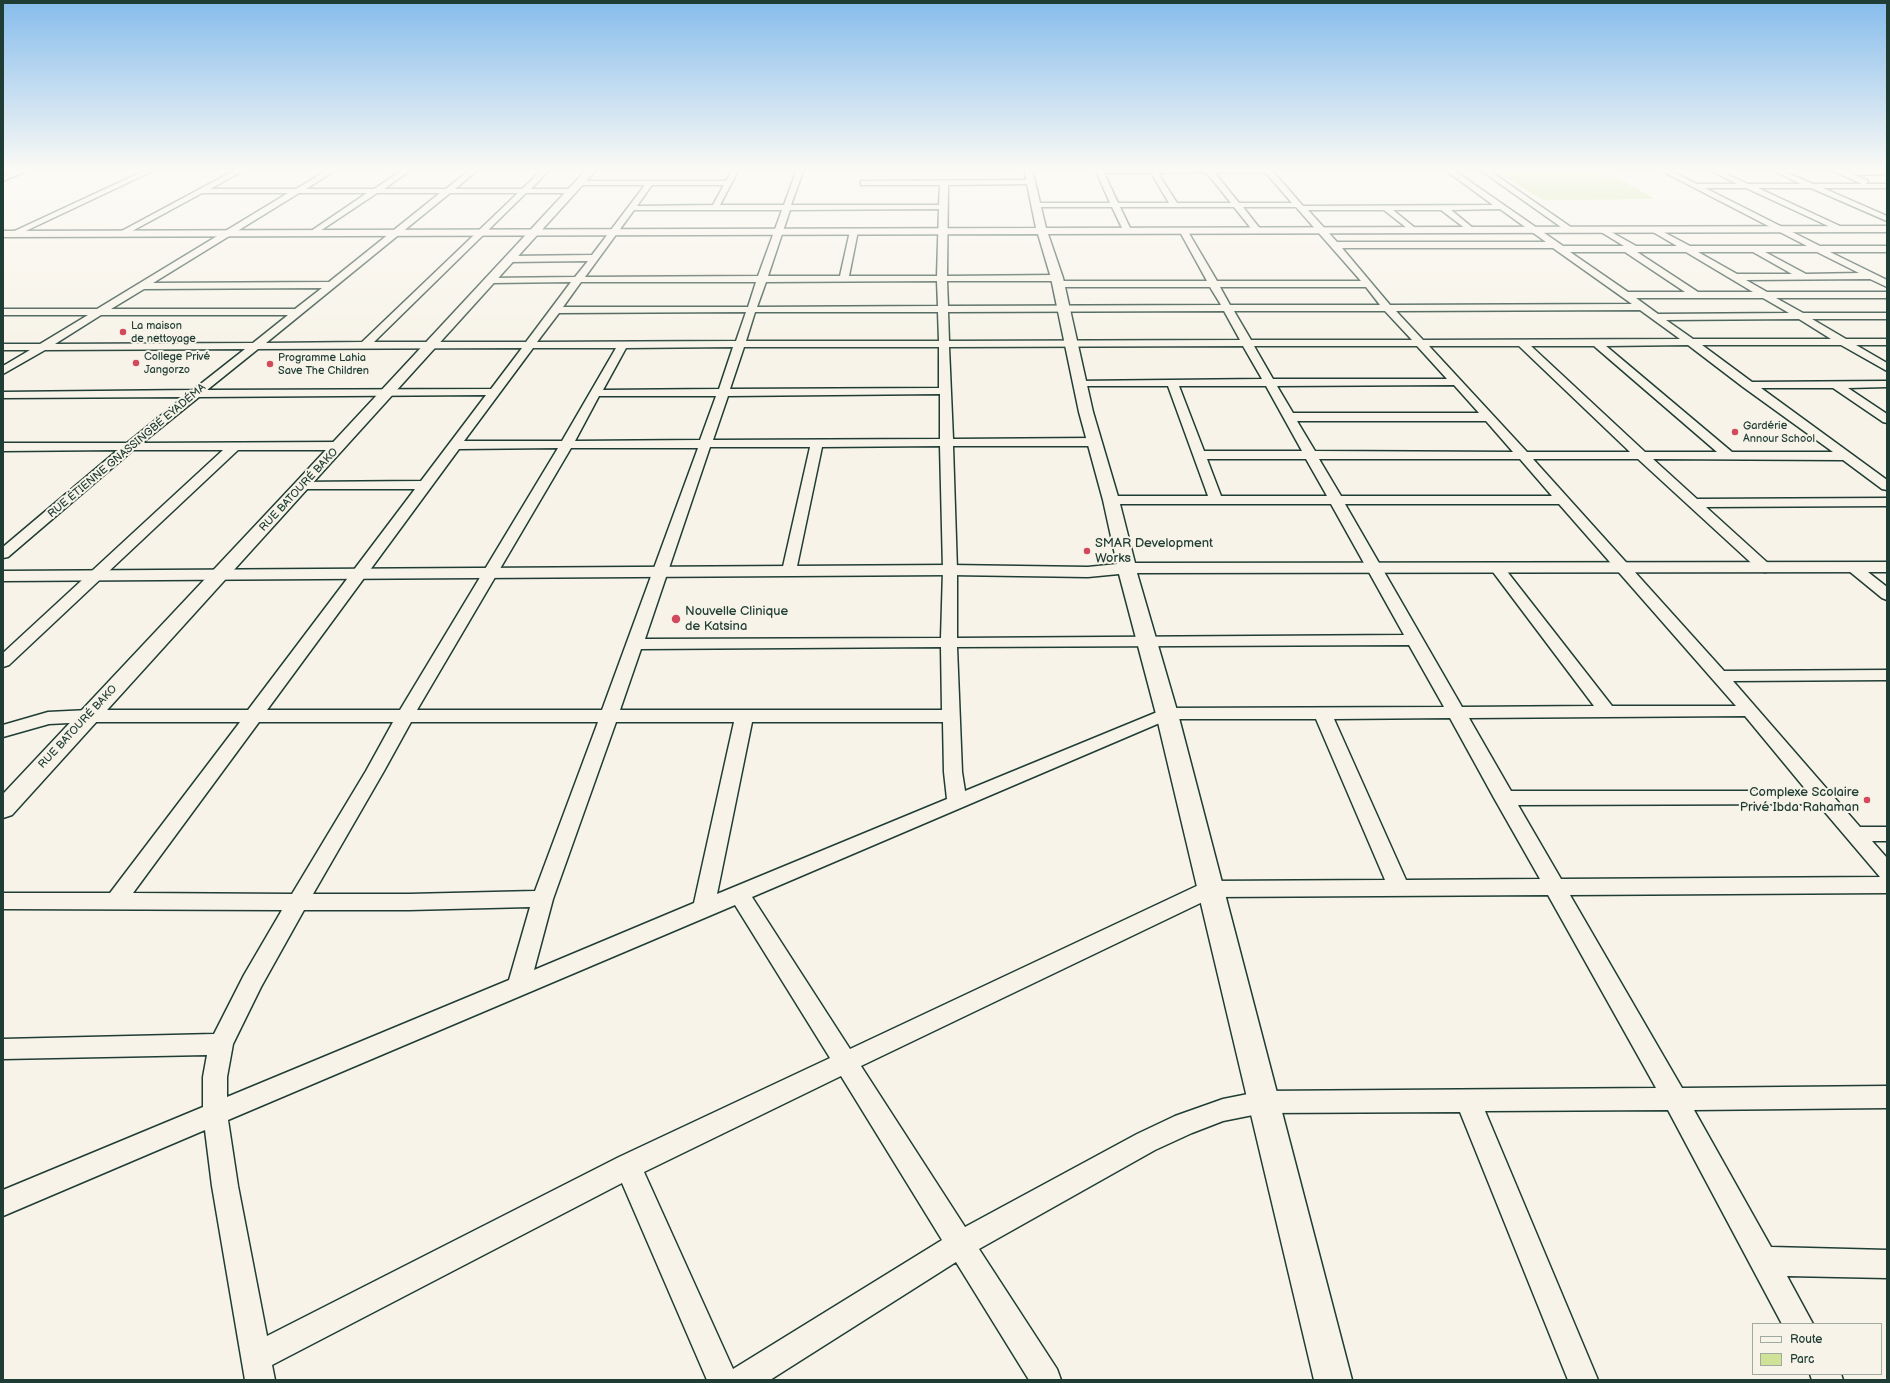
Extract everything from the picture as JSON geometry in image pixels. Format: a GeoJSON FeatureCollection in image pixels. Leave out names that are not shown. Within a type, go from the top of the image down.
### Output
{"type":"FeatureCollection","features":[{"type":"Feature","properties":{"kind":"main road","name":"RUE BATOURÉ BAKO"},"geometry":{"type":"LineString","coordinates":[[3,809],[534,234]]}},
{"type":"Feature","properties":{"kind":"street"},"geometry":{"type":"LineString","coordinates":[[7,234],[268,234]]}},
{"type":"Feature","properties":{"kind":"street"},"geometry":{"type":"LineString","coordinates":[[3,371],[228,234]]}},
{"type":"Feature","properties":{"kind":"street","name":"RUE ÉTIENNE GNASSINGBÉ EYADÉMA"},"geometry":{"type":"LineString","coordinates":[[3,554],[131,446],[393,234]]}},
{"type":"Feature","properties":{"kind":"street"},"geometry":{"type":"LineString","coordinates":[[364,346],[479,234]]}},
{"type":"Feature","properties":{"kind":"street"},"geometry":{"type":"LineString","coordinates":[[116,901],[614,234]]}},
{"type":"Feature","properties":{"kind":"street"},"geometry":{"type":"LineString","coordinates":[[518,987],[543,899],[661,572],[777,234]]}},
{"type":"Feature","properties":{"kind":"street"},"geometry":{"type":"LineString","coordinates":[[844,278],[853,234]]}},
{"type":"Feature","properties":{"kind":"street"},"geometry":{"type":"LineString","coordinates":[[942,234],[950,570],[949,643],[952,772],[957,802]]}},
{"type":"Feature","properties":{"kind":"street"},"geometry":{"type":"LineString","coordinates":[[1043,234],[1064,309],[1094,442],[1111,500],[1128,573],[1167,714],[1333,1380]]}},
{"type":"Feature","properties":{"kind":"street"},"geometry":{"type":"LineString","coordinates":[[1185,234],[1455,713],[1675,1099],[1797,1323]]}},
{"type":"Feature","properties":{"kind":"street"},"geometry":{"type":"LineString","coordinates":[[1324,234],[1388,308],[1489,417],[1522,456],[1750,711],[1887,872]]}},
{"type":"Feature","properties":{"kind":"street"},"geometry":{"type":"LineString","coordinates":[[1539,234],[1626,295],[1640,307],[1887,486]]}},
{"type":"Feature","properties":{"kind":"street"},"geometry":{"type":"LineString","coordinates":[[1609,234],[1696,295]]}},
{"type":"Feature","properties":{"kind":"street"},"geometry":{"type":"LineString","coordinates":[[1662,234],[1887,368]]}},
{"type":"Feature","properties":{"kind":"street"},"geometry":{"type":"LineString","coordinates":[[1789,234],[1887,284]]}},
{"type":"Feature","properties":{"kind":"street"},"geometry":{"type":"LineString","coordinates":[[1335,245],[1630,249],[1886,250]]}},
{"type":"Feature","properties":{"kind":"street"},"geometry":{"type":"LineString","coordinates":[[1755,249],[1838,295]]}},
{"type":"Feature","properties":{"kind":"street"},"geometry":{"type":"LineString","coordinates":[[511,259],[595,258]]}},
{"type":"Feature","properties":{"kind":"street"},"geometry":{"type":"LineString","coordinates":[[1735,277],[1873,276]]}},
{"type":"Feature","properties":{"kind":"street"},"geometry":{"type":"LineString","coordinates":[[492,280],[942,278],[1214,284],[1369,284]]}},
{"type":"Feature","properties":{"kind":"street"},"geometry":{"type":"LineString","coordinates":[[142,286],[329,286]]}},
{"type":"Feature","properties":{"kind":"street"},"geometry":{"type":"LineString","coordinates":[[1626,295],[1887,295]]}},
{"type":"Feature","properties":{"kind":"street"},"geometry":{"type":"LineString","coordinates":[[556,310],[1640,307]]}},
{"type":"Feature","properties":{"kind":"street"},"geometry":{"type":"LineString","coordinates":[[3,312],[297,312]]}},
{"type":"Feature","properties":{"kind":"street"},"geometry":{"type":"LineString","coordinates":[[1654,317],[1887,316]]}},
{"type":"Feature","properties":{"kind":"street"},"geometry":{"type":"LineString","coordinates":[[3,347],[255,347],[623,344],[1887,342]]}},
{"type":"Feature","properties":{"kind":"street"},"geometry":{"type":"LineString","coordinates":[[1522,343],[1642,456],[1765,568]]}},
{"type":"Feature","properties":{"kind":"street"},"geometry":{"type":"LineString","coordinates":[[1597,343],[1729,456]]}},
{"type":"Feature","properties":{"kind":"street"},"geometry":{"type":"LineString","coordinates":[[623,344],[492,573],[405,716],[375,771],[298,902],[246,994],[221,1044],[215,1077],[215,1114],[224,1186],[258,1368],[628,1166],[1210,889],[1887,885]]}},
{"type":"Feature","properties":{"kind":"street"},"geometry":{"type":"LineString","coordinates":[[1172,382],[1216,500]]}},
{"type":"Feature","properties":{"kind":"street"},"geometry":{"type":"LineString","coordinates":[[1080,383],[1457,382]]}},
{"type":"Feature","properties":{"kind":"street"},"geometry":{"type":"LineString","coordinates":[[1747,384],[1887,384]]}},
{"type":"Feature","properties":{"kind":"street"},"geometry":{"type":"LineString","coordinates":[[1834,384],[1887,418]]}},
{"type":"Feature","properties":{"kind":"street"},"geometry":{"type":"LineString","coordinates":[[596,393],[945,391]]}},
{"type":"Feature","properties":{"kind":"street"},"geometry":{"type":"LineString","coordinates":[[3,395],[495,392]]}},
{"type":"Feature","properties":{"kind":"street"},"geometry":{"type":"LineString","coordinates":[[1289,417],[1489,417]]}},
{"type":"Feature","properties":{"kind":"street"},"geometry":{"type":"LineString","coordinates":[[457,445],[1094,442]]}},
{"type":"Feature","properties":{"kind":"street"},"geometry":{"type":"LineString","coordinates":[[790,571],[817,443]]}},
{"type":"Feature","properties":{"kind":"street"},"geometry":{"type":"LineString","coordinates":[[3,662],[235,446]]}},
{"type":"Feature","properties":{"kind":"street"},"geometry":{"type":"LineString","coordinates":[[3,447],[339,446]]}},
{"type":"Feature","properties":{"kind":"street"},"geometry":{"type":"LineString","coordinates":[[1200,455],[1845,456]]}},
{"type":"Feature","properties":{"kind":"street"},"geometry":{"type":"LineString","coordinates":[[303,485],[426,485]]}},
{"type":"Feature","properties":{"kind":"street"},"geometry":{"type":"LineString","coordinates":[[1111,500],[1562,500]]}},
{"type":"Feature","properties":{"kind":"street"},"geometry":{"type":"LineString","coordinates":[[1695,503],[1887,502]]}},
{"type":"Feature","properties":{"kind":"street"},"geometry":{"type":"LineString","coordinates":[[1627,573],[1765,568],[1860,573],[1887,578]]}},
{"type":"Feature","properties":{"kind":"street"},"geometry":{"type":"LineString","coordinates":[[3,576],[950,570],[1128,573],[1377,574],[1860,573],[1887,568]]}},
{"type":"Feature","properties":{"kind":"street"},"geometry":{"type":"LineString","coordinates":[[1501,573],[1607,712]]}},
{"type":"Feature","properties":{"kind":"street"},"geometry":{"type":"LineString","coordinates":[[1860,573],[1887,596]]}},
{"type":"Feature","properties":{"kind":"street"},"geometry":{"type":"LineString","coordinates":[[634,644],[1414,640]]}},
{"type":"Feature","properties":{"kind":"street"},"geometry":{"type":"LineString","coordinates":[[1719,676],[1887,675]]}},
{"type":"Feature","properties":{"kind":"street"},"geometry":{"type":"LineString","coordinates":[[3,1202],[1167,714],[1750,711]]}},
{"type":"Feature","properties":{"kind":"street"},"geometry":{"type":"LineString","coordinates":[[1323,714],[1399,888]]}},
{"type":"Feature","properties":{"kind":"street"},"geometry":{"type":"LineString","coordinates":[[3,731],[48,718],[89,716],[951,716]]}},
{"type":"Feature","properties":{"kind":"street"},"geometry":{"type":"LineString","coordinates":[[704,908],[744,716]]}},
{"type":"Feature","properties":{"kind":"street"},"geometry":{"type":"LineString","coordinates":[[1504,798],[1823,797]]}},
{"type":"Feature","properties":{"kind":"street"},"geometry":{"type":"LineString","coordinates":[[1855,834],[1887,834]]}},
{"type":"Feature","properties":{"kind":"street"},"geometry":{"type":"LineString","coordinates":[[739,894],[1046,1380]]}},
{"type":"Feature","properties":{"kind":"street"},"geometry":{"type":"LineString","coordinates":[[3,901],[298,902],[543,899]]}},
{"type":"Feature","properties":{"kind":"street"},"geometry":{"type":"LineString","coordinates":[[3,1049],[221,1044]]}},
{"type":"Feature","properties":{"kind":"street"},"geometry":{"type":"LineString","coordinates":[[743,1380],[960,1244],[1146,1142],[1184,1124],[1223,1110],[1263,1102],[1887,1097]]}},
{"type":"Feature","properties":{"kind":"street"},"geometry":{"type":"LineString","coordinates":[[1468,1100],[1583,1380]]}},
{"type":"Feature","properties":{"kind":"street"},"geometry":{"type":"LineString","coordinates":[[628,1166],[722,1380]]}},
{"type":"Feature","properties":{"kind":"street"},"geometry":{"type":"LineString","coordinates":[[1763,1261],[1887,1264]]}},
{"type":"Feature","properties":{"kind":"place","name":"La maison de nettoyage"},"geometry":{"type":"Point","coordinates":[123,332]}},
{"type":"Feature","properties":{"kind":"place","name":"College Privé Jangorzo"},"geometry":{"type":"Point","coordinates":[136,363]}},
{"type":"Feature","properties":{"kind":"place","name":"Programme Lahia Save The Children"},"geometry":{"type":"Point","coordinates":[270,364]}},
{"type":"Feature","properties":{"kind":"place","name":"Gardérie Annour School"},"geometry":{"type":"Point","coordinates":[1735,432]}},
{"type":"Feature","properties":{"kind":"place","name":"SMAR Development Works"},"geometry":{"type":"Point","coordinates":[1087,551]}},
{"type":"Feature","properties":{"kind":"place","name":"Nouvelle Clinique de Katsina"},"geometry":{"type":"Point","coordinates":[676,619]}},
{"type":"Feature","properties":{"kind":"place","name":"Complexe Scolaire Privé Ibda Rahaman"},"geometry":{"type":"Point","coordinates":[1867,800]}}]}
